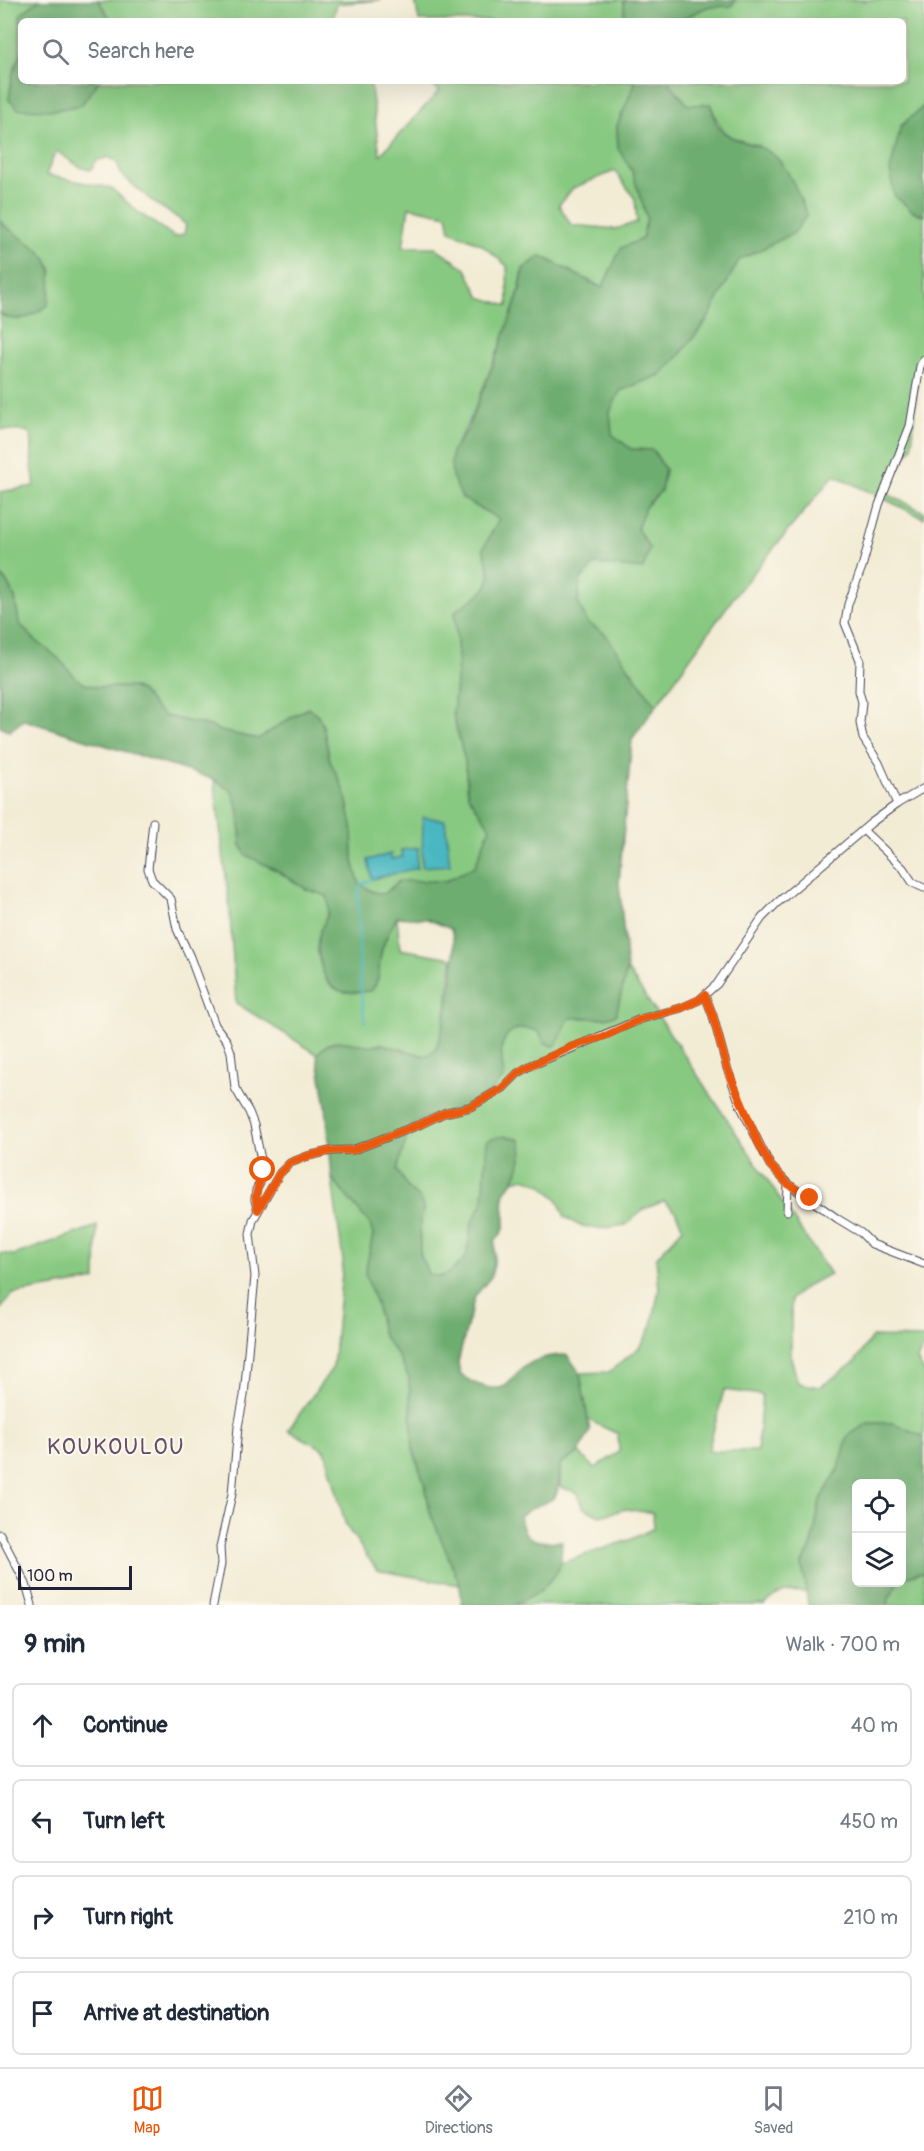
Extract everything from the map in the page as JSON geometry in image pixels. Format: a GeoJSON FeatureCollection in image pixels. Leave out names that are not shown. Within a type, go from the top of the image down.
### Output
{"type":"FeatureCollection","features":[{"type":"Feature","properties":{"kind":"street"},"geometry":{"type":"LineString","coordinates":[[897,804],[879,763],[863,738],[860,723],[862,702],[859,692],[860,660],[845,623],[848,604],[862,567],[879,505],[910,426],[920,366],[924,359]]}},
{"type":"Feature","properties":{"kind":"street"},"geometry":{"type":"LineString","coordinates":[[213,1605],[221,1564],[220,1547],[232,1494],[238,1427],[244,1396],[255,1276],[250,1234],[253,1220],[280,1173],[290,1163],[308,1156],[330,1151],[353,1150],[444,1113],[470,1107],[503,1088],[518,1073],[530,1066],[641,1019],[681,1008],[699,1000],[717,984],[762,918],[863,831],[897,804],[924,788]]}},
{"type":"Feature","properties":{"kind":"street"},"geometry":{"type":"LineString","coordinates":[[153,822],[148,869],[152,880],[171,899],[177,928],[215,1024],[227,1041],[231,1052],[235,1088],[249,1112],[255,1132],[263,1170],[256,1190],[255,1200],[258,1210]]}},
{"type":"Feature","properties":{"kind":"street"},"geometry":{"type":"LineString","coordinates":[[863,831],[903,868],[913,883],[924,888]]}},
{"type":"Feature","properties":{"kind":"street"},"geometry":{"type":"LineString","coordinates":[[705,995],[741,1107],[770,1165],[788,1184],[861,1233],[872,1244],[924,1264]]}},
{"type":"Feature","properties":{"kind":"street"},"geometry":{"type":"LineString","coordinates":[[788,1184],[786,1197],[788,1211]]}},
{"type":"Feature","properties":{"kind":"street"},"geometry":{"type":"LineString","coordinates":[[0,1534],[26,1584],[32,1605]]}},
{"type":"Feature","properties":{"kind":"green space"},"geometry":{"type":"Polygon","coordinates":[[[0,0],[39,0],[18,18],[18,60],[12,76],[9,100],[81,105],[97,84],[370,84],[380,155],[440,90],[429,84],[635,84],[617,126],[618,148],[632,171],[647,218],[642,239],[621,248],[603,288],[541,256],[523,269],[514,308],[500,346],[464,432],[452,451],[462,498],[499,519],[484,549],[490,572],[486,587],[475,598],[455,611],[458,660],[453,714],[465,761],[468,795],[490,827],[475,866],[446,881],[399,881],[384,894],[373,892],[359,883],[353,861],[352,826],[345,792],[330,761],[323,726],[318,715],[308,708],[258,739],[165,716],[141,691],[131,687],[97,687],[85,684],[19,623],[15,598],[0,575],[0,492],[34,486],[32,441],[29,432],[0,429],[0,314],[7,318],[52,272],[44,256],[0,221],[0,0]],[[56,151],[46,175],[111,188],[138,212],[175,237],[184,234],[186,225],[153,202],[121,174],[117,162],[108,157],[96,161],[91,170],[80,167],[56,151]],[[615,171],[573,188],[559,205],[571,225],[616,229],[637,222],[635,199],[615,171]],[[409,207],[403,247],[435,247],[466,269],[480,297],[508,306],[507,266],[481,244],[450,231],[447,215],[409,207]],[[402,851],[403,857],[391,860],[391,854],[368,860],[417,868],[402,851]]]}},
{"type":"Feature","properties":{"kind":"green space"},"geometry":{"type":"Polygon","coordinates":[[[39,0],[98,0],[110,18],[20,18],[20,15],[39,0]]]}},
{"type":"Feature","properties":{"kind":"green space"},"geometry":{"type":"Polygon","coordinates":[[[98,0],[381,0],[337,4],[333,18],[110,18],[98,0]]]}},
{"type":"Feature","properties":{"kind":"green space"},"geometry":{"type":"Polygon","coordinates":[[[415,0],[624,0],[624,18],[418,18],[415,0]]]}},
{"type":"Feature","properties":{"kind":"green space"},"geometry":{"type":"Polygon","coordinates":[[[624,0],[736,0],[731,6],[707,7],[684,18],[624,18],[624,0]]]}},
{"type":"Feature","properties":{"kind":"green space"},"geometry":{"type":"Polygon","coordinates":[[[736,0],[902,0],[909,4],[924,6],[924,106],[901,126],[911,210],[924,216],[924,360],[918,370],[912,447],[883,492],[924,512],[924,518],[834,475],[736,594],[656,706],[605,634],[588,623],[578,603],[580,580],[595,564],[650,548],[637,529],[645,507],[661,491],[665,470],[653,450],[631,449],[611,434],[610,412],[619,391],[662,374],[679,356],[707,320],[739,260],[794,233],[758,145],[727,134],[718,123],[711,105],[688,105],[670,84],[906,84],[906,18],[684,18],[707,7],[731,6],[736,0]]]}},
{"type":"Feature","properties":{"kind":"green space"},"geometry":{"type":"Polygon","coordinates":[[[18,60],[18,84],[97,84],[81,105],[56,110],[18,109],[9,100],[12,76],[18,60]]]}},
{"type":"Feature","properties":{"kind":"green space"},"geometry":{"type":"Polygon","coordinates":[[[635,84],[670,84],[688,105],[711,104],[717,125],[724,133],[762,148],[776,157],[794,184],[807,215],[794,233],[739,260],[707,320],[679,356],[662,374],[620,391],[610,412],[612,434],[631,449],[653,450],[665,469],[661,491],[645,507],[637,529],[650,548],[643,569],[595,564],[580,580],[578,603],[588,623],[605,634],[656,706],[632,739],[619,882],[627,969],[616,1015],[605,1018],[570,1018],[554,1047],[544,1042],[539,1032],[523,1028],[513,1030],[505,1037],[501,1051],[504,1077],[486,1095],[470,1105],[429,1116],[412,1126],[397,1170],[409,1190],[419,1197],[423,1207],[420,1253],[428,1274],[439,1277],[450,1273],[466,1257],[472,1222],[483,1202],[487,1141],[503,1136],[520,1140],[522,1150],[519,1166],[504,1197],[504,1229],[495,1241],[491,1277],[475,1296],[458,1362],[460,1374],[481,1386],[500,1388],[507,1385],[518,1372],[534,1361],[567,1355],[580,1373],[590,1431],[579,1453],[560,1464],[560,1479],[555,1495],[520,1516],[525,1532],[534,1539],[562,1541],[561,1563],[556,1574],[540,1591],[515,1605],[462,1605],[460,1585],[430,1512],[426,1489],[413,1449],[409,1378],[398,1356],[382,1334],[377,1307],[365,1273],[373,1235],[370,1224],[332,1179],[326,1106],[317,1054],[328,1044],[339,1041],[371,1046],[382,1044],[425,1056],[435,1051],[453,973],[451,929],[427,919],[397,917],[384,942],[378,979],[371,991],[338,990],[328,982],[324,974],[318,950],[319,935],[328,910],[327,896],[306,889],[246,855],[241,845],[239,812],[232,791],[213,779],[24,720],[9,731],[0,726],[0,575],[15,598],[19,623],[85,684],[97,687],[131,687],[141,691],[165,716],[258,739],[309,708],[318,715],[323,726],[330,761],[345,792],[352,826],[353,861],[359,883],[373,892],[384,894],[399,881],[446,881],[475,866],[490,827],[468,795],[465,761],[453,714],[458,660],[455,611],[475,598],[486,587],[489,572],[483,549],[499,519],[462,498],[452,476],[452,451],[467,430],[496,357],[520,291],[523,269],[541,256],[602,288],[621,248],[642,239],[647,218],[632,171],[618,148],[617,126],[635,84]]]}},
{"type":"Feature","properties":{"kind":"green space"},"geometry":{"type":"Polygon","coordinates":[[[924,106],[924,216],[911,210],[894,195],[890,170],[901,126],[924,106]]]}},
{"type":"Feature","properties":{"kind":"green space"},"geometry":{"type":"Polygon","coordinates":[[[0,221],[38,250],[49,263],[51,283],[48,305],[25,318],[13,319],[0,314],[0,221]]]}},
{"type":"Feature","properties":{"kind":"green space"},"geometry":{"type":"Polygon","coordinates":[[[214,779],[232,791],[239,812],[241,845],[246,855],[306,889],[327,896],[328,912],[317,948],[328,983],[371,991],[378,979],[384,942],[397,917],[400,949],[453,958],[443,1029],[435,1051],[426,1056],[382,1044],[371,1046],[339,1041],[328,1044],[317,1054],[236,1003],[229,902],[214,779]]]}},
{"type":"Feature","properties":{"kind":"green space"},"geometry":{"type":"Polygon","coordinates":[[[627,969],[830,1274],[808,1285],[791,1299],[791,1358],[798,1383],[820,1387],[855,1362],[872,1337],[924,1338],[924,1344],[917,1360],[924,1372],[924,1437],[893,1423],[868,1423],[848,1436],[839,1468],[820,1501],[812,1545],[802,1564],[806,1592],[783,1592],[765,1605],[515,1605],[548,1583],[561,1563],[632,1539],[654,1528],[653,1513],[626,1509],[600,1516],[582,1507],[578,1493],[560,1487],[560,1464],[579,1453],[595,1468],[619,1452],[618,1434],[588,1420],[580,1373],[609,1372],[641,1346],[652,1325],[659,1289],[656,1258],[683,1228],[675,1211],[664,1201],[644,1209],[626,1225],[598,1229],[578,1225],[565,1217],[557,1199],[542,1185],[525,1178],[514,1181],[523,1151],[487,1141],[483,1202],[472,1222],[466,1257],[450,1273],[439,1277],[428,1274],[420,1253],[423,1207],[419,1197],[409,1190],[397,1170],[412,1126],[429,1116],[470,1105],[486,1095],[504,1077],[501,1051],[505,1037],[513,1030],[523,1028],[534,1030],[539,1032],[544,1042],[570,1017],[605,1018],[616,1015],[627,969]],[[724,1390],[708,1451],[757,1451],[762,1395],[724,1390]]]}},
{"type":"Feature","properties":{"kind":"green space"},"geometry":{"type":"Polygon","coordinates":[[[332,1179],[370,1224],[373,1235],[365,1273],[377,1307],[382,1334],[398,1356],[409,1378],[413,1449],[426,1489],[430,1512],[460,1585],[377,1570],[346,1526],[325,1450],[288,1430],[333,1367],[343,1261],[332,1179]]]}},
{"type":"Feature","properties":{"kind":"green space"},"geometry":{"type":"Polygon","coordinates":[[[97,1226],[96,1280],[13,1294],[0,1310],[0,1253],[14,1255],[97,1226]]]}},
{"type":"Feature","properties":{"kind":"green space"},"geometry":{"type":"Polygon","coordinates":[[[868,1423],[894,1423],[924,1437],[924,1573],[906,1577],[906,1479],[852,1479],[852,1587],[896,1587],[889,1598],[888,1605],[808,1605],[802,1564],[812,1545],[820,1501],[839,1468],[848,1436],[868,1423]]]}},
{"type":"Feature","properties":{"kind":"green space"},"geometry":{"type":"Polygon","coordinates":[[[924,1573],[924,1605],[888,1605],[889,1598],[896,1587],[906,1587],[906,1577],[924,1573]]]}},
{"type":"Feature","properties":{"kind":"water"},"geometry":{"type":"Polygon","coordinates":[[[423,817],[445,820],[450,865],[422,867],[423,817]]]}},
{"type":"Feature","properties":{"kind":"water"},"geometry":{"type":"Polygon","coordinates":[[[418,848],[417,868],[372,879],[368,860],[391,854],[391,859],[403,857],[401,850],[418,848]]]}},
{"type":"Feature","properties":{"kind":"waterway"},"geometry":{"type":"LineString","coordinates":[[365,1022],[360,985],[358,893],[362,884],[372,879]]}},
{"type":"Feature","properties":{"kind":"district","name":"KOUKOULOU"},"geometry":{"type":"Point","coordinates":[116,1447]}},
{"type":"Feature","properties":{"kind":"route"},"geometry":{"type":"LineString","coordinates":[[263,1170],[256,1190],[255,1200],[258,1210],[280,1173],[290,1163],[330,1151],[353,1150],[444,1113],[470,1107],[503,1088],[518,1073],[530,1066],[641,1019],[681,1008],[705,995],[741,1107],[758,1142],[770,1165],[788,1184],[810,1198]]}}]}
